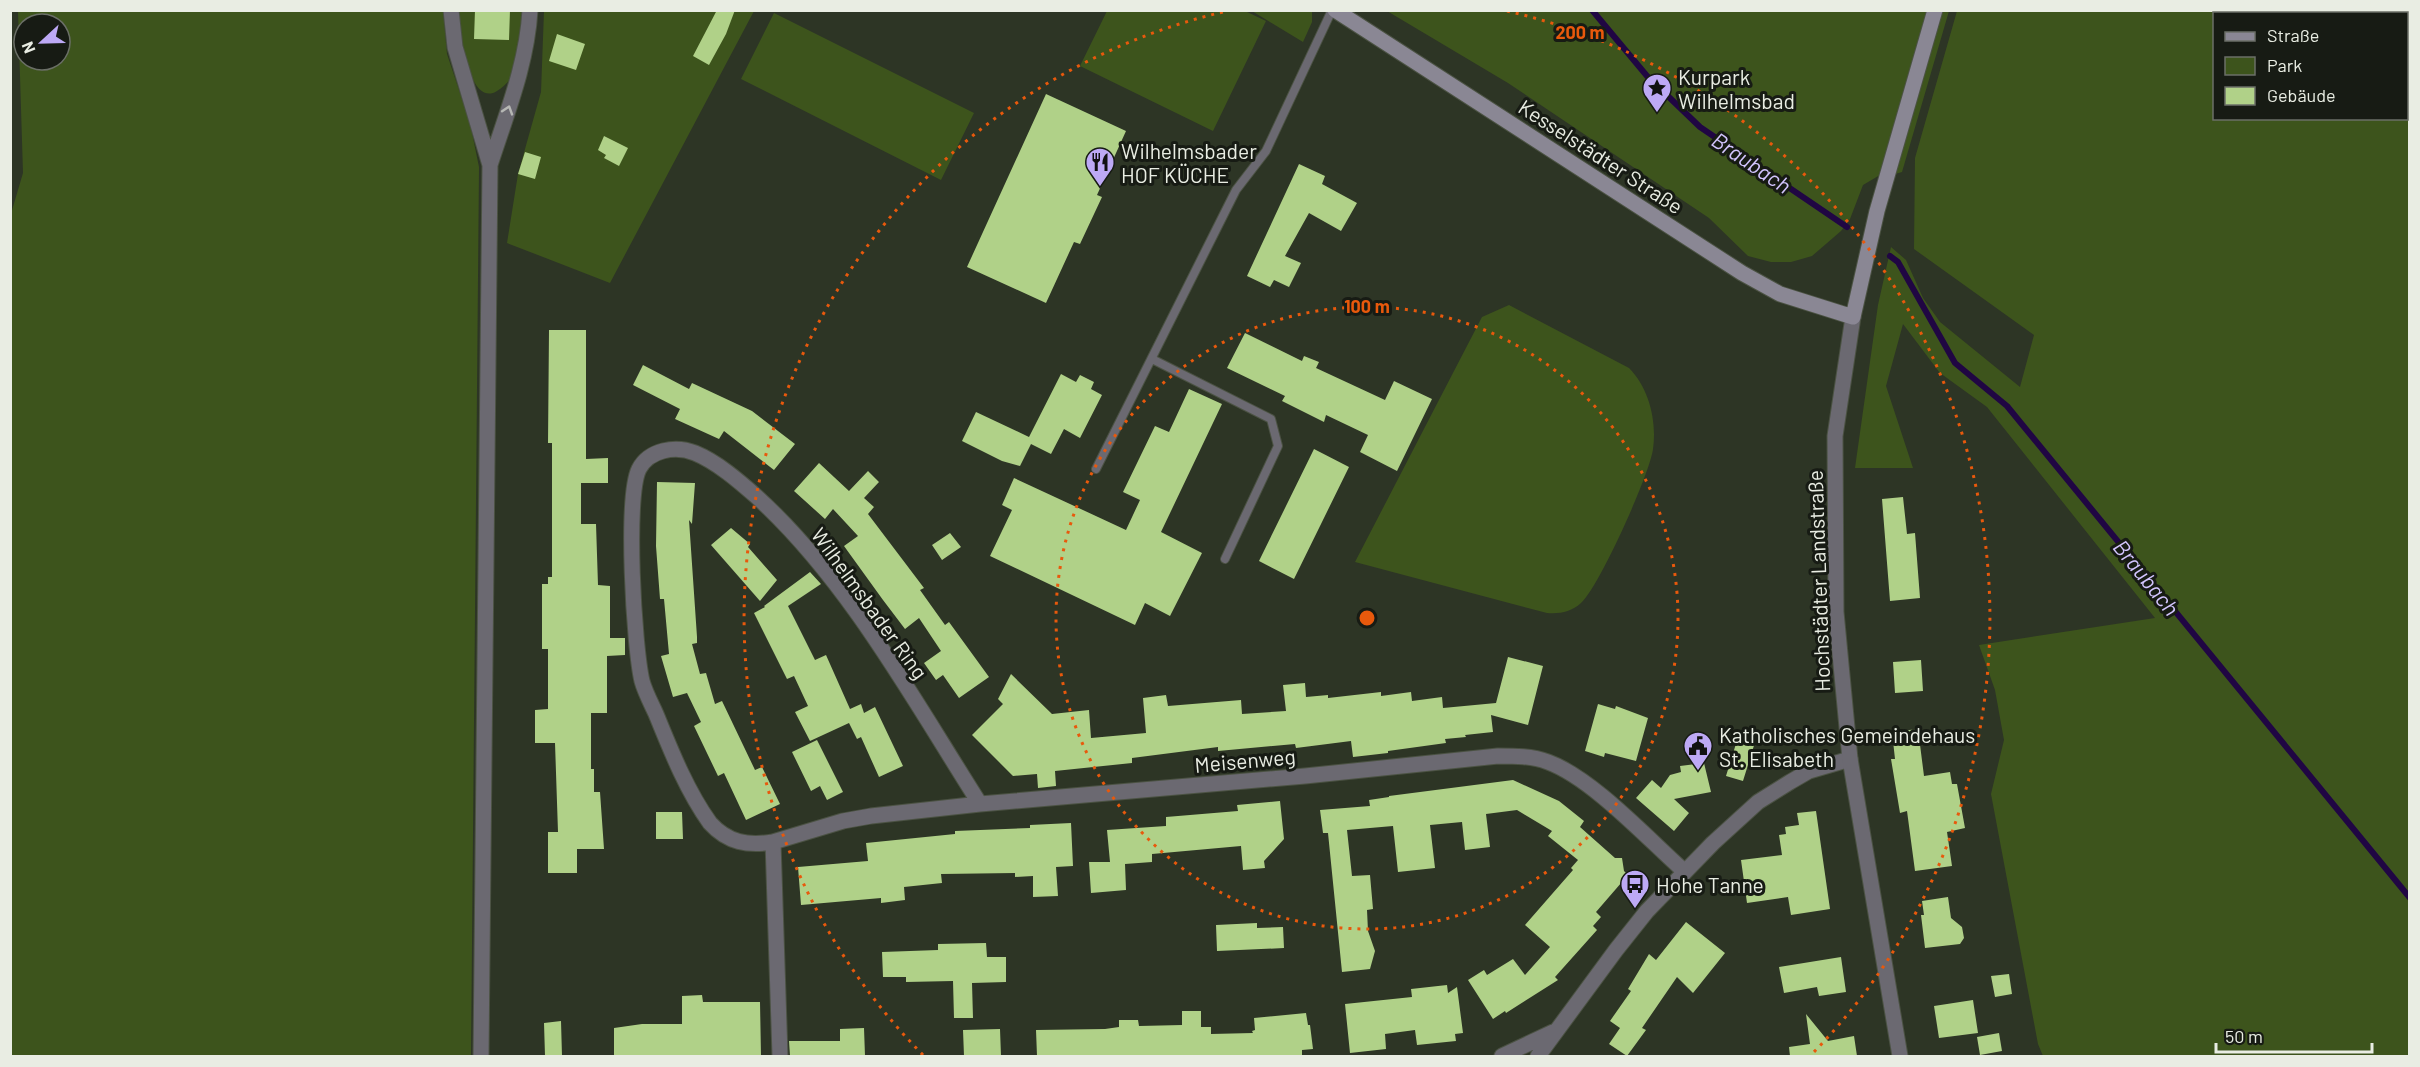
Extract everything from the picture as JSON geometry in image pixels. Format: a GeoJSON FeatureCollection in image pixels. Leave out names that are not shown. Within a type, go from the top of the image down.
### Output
{"type":"FeatureCollection","features":[{"type":"Feature","properties":{"kind":"main road","name":"Kesselstädter Straße"},"geometry":{"type":"LineString","coordinates":[[1334,10],[1742,273],[1780,294],[1852,317]]}},
{"type":"Feature","properties":{"kind":"main road"},"geometry":{"type":"LineString","coordinates":[[1852,317],[1877,211],[1935,10]]}},
{"type":"Feature","properties":{"kind":"street"},"geometry":{"type":"LineString","coordinates":[[451,10],[455,47],[490,165],[481,1056]]}},
{"type":"Feature","properties":{"kind":"street"},"geometry":{"type":"LineString","coordinates":[[490,165],[519,76],[529,35],[530,10]]}},
{"type":"Feature","properties":{"kind":"street","name":"Hochstädter Landstraße"},"geometry":{"type":"LineString","coordinates":[[1852,317],[1834,436],[1836,612],[1850,759],[1900,1056]]}},
{"type":"Feature","properties":{"kind":"street","name":"Wilhelmsbader Ring"},"geometry":{"type":"LineString","coordinates":[[773,842],[754,845],[739,843],[717,831],[710,823],[670,750],[642,681],[636,634],[633,580],[634,492],[639,470],[648,458],[659,451],[683,450],[695,453],[717,466],[750,491],[802,542],[857,615],[980,804]]}},
{"type":"Feature","properties":{"kind":"street","name":"Meisenweg"},"geometry":{"type":"LineString","coordinates":[[773,842],[843,821],[871,816],[1498,756],[1525,756],[1548,761],[1572,774],[1598,793],[1684,871]]}},
{"type":"Feature","properties":{"kind":"street"},"geometry":{"type":"LineString","coordinates":[[1538,1056],[1616,950],[1684,871],[1758,802],[1809,771],[1850,759]]}},
{"type":"Feature","properties":{"kind":"street"},"geometry":{"type":"LineString","coordinates":[[773,842],[780,1056]]}},
{"type":"Feature","properties":{"kind":"street"},"geometry":{"type":"LineString","coordinates":[[1502,1056],[1559,1029]]}},
{"type":"Feature","properties":{"kind":"lane"},"geometry":{"type":"LineString","coordinates":[[1096,469],[1236,190],[1266,151],[1334,10]]}},
{"type":"Feature","properties":{"kind":"lane"},"geometry":{"type":"LineString","coordinates":[[1152,359],[1271,419],[1278,446],[1225,559]]}},
{"type":"Feature","properties":{"kind":"green space"},"geometry":{"type":"Polygon","coordinates":[[[18,11],[443,11],[447,54],[470,123],[479,167],[471,1056],[11,1056],[10,217],[23,173],[20,72],[72,72],[72,12],[18,11]]]}},
{"type":"Feature","properties":{"kind":"green space"},"geometry":{"type":"Polygon","coordinates":[[[459,11],[524,11],[515,70],[508,82],[497,91],[487,93],[479,88],[472,78],[463,48],[459,11]]]}},
{"type":"Feature","properties":{"kind":"green space"},"geometry":{"type":"Polygon","coordinates":[[[544,11],[754,11],[610,283],[507,243],[518,174],[541,92],[544,11]]]}},
{"type":"Feature","properties":{"kind":"green space"},"geometry":{"type":"Polygon","coordinates":[[[1107,11],[1245,11],[1266,21],[1213,131],[1080,66],[1107,11]]]}},
{"type":"Feature","properties":{"kind":"green space"},"geometry":{"type":"Polygon","coordinates":[[[1252,11],[1312,11],[1312,22],[1303,42],[1252,11]]]}},
{"type":"Feature","properties":{"kind":"green space"},"geometry":{"type":"Polygon","coordinates":[[[1387,11],[1930,11],[1880,175],[1863,185],[1850,219],[1841,231],[1812,256],[1791,262],[1771,262],[1748,256],[1709,218],[1508,83],[1387,11]]]}},
{"type":"Feature","properties":{"kind":"green space"},"geometry":{"type":"Polygon","coordinates":[[[1938,11],[1949,11],[1902,172],[1895,174],[1938,11]]]}},
{"type":"Feature","properties":{"kind":"green space"},"geometry":{"type":"Polygon","coordinates":[[[1957,11],[2409,11],[2409,1056],[2043,1056],[2038,1044],[1991,794],[2004,740],[1995,690],[1979,645],[2155,618],[1987,407],[1940,373],[1903,324],[1886,386],[1913,468],[1855,468],[1878,305],[1891,247],[1906,260],[1923,298],[1940,322],[2020,387],[2034,335],[1914,249],[1915,158],[1957,11]]]}},
{"type":"Feature","properties":{"kind":"green space"},"geometry":{"type":"Polygon","coordinates":[[[774,13],[974,113],[941,180],[741,79],[774,13]]]}},
{"type":"Feature","properties":{"kind":"green space"},"geometry":{"type":"Polygon","coordinates":[[[1509,305],[1629,368],[1642,385],[1650,406],[1654,427],[1650,462],[1611,554],[1581,603],[1561,613],[1547,613],[1355,562],[1482,317],[1509,305]]]}},
{"type":"Feature","properties":{"kind":"building"},"geometry":{"type":"Polygon","coordinates":[[[475,10],[510,10],[509,40],[474,39],[475,10]]]}},
{"type":"Feature","properties":{"kind":"building"},"geometry":{"type":"Polygon","coordinates":[[[717,10],[735,10],[726,34],[709,65],[693,56],[717,10]]]}},
{"type":"Feature","properties":{"kind":"building"},"geometry":{"type":"Polygon","coordinates":[[[557,34],[585,44],[576,70],[549,61],[557,34]]]}},
{"type":"Feature","properties":{"kind":"building"},"geometry":{"type":"Polygon","coordinates":[[[1046,94],[1126,131],[1097,195],[1102,197],[1080,244],[1074,242],[1046,303],[967,267],[1046,94]]]}},
{"type":"Feature","properties":{"kind":"building"},"geometry":{"type":"Polygon","coordinates":[[[604,136],[628,148],[619,166],[604,158],[606,155],[598,150],[604,136]]]}},
{"type":"Feature","properties":{"kind":"building"},"geometry":{"type":"Polygon","coordinates":[[[525,152],[541,157],[535,179],[518,174],[525,152]]]}},
{"type":"Feature","properties":{"kind":"building"},"geometry":{"type":"Polygon","coordinates":[[[1299,164],[1325,176],[1322,184],[1357,203],[1341,231],[1309,213],[1285,256],[1301,263],[1289,287],[1274,280],[1270,287],[1247,276],[1299,164]]]}},
{"type":"Feature","properties":{"kind":"building"},"geometry":{"type":"Polygon","coordinates":[[[549,330],[586,330],[586,459],[608,458],[608,483],[581,483],[581,524],[596,524],[598,585],[610,586],[610,638],[625,638],[625,655],[607,656],[607,713],[591,713],[591,769],[594,769],[594,792],[600,792],[604,849],[577,849],[577,873],[548,873],[548,832],[558,832],[555,743],[535,743],[535,710],[548,709],[548,649],[542,649],[542,584],[548,584],[548,577],[552,577],[552,443],[548,443],[549,330]]]}},
{"type":"Feature","properties":{"kind":"building"},"geometry":{"type":"Polygon","coordinates":[[[1245,333],[1302,361],[1304,356],[1319,362],[1316,368],[1385,400],[1394,381],[1432,399],[1397,471],[1360,452],[1368,435],[1326,415],[1324,422],[1282,401],[1285,396],[1227,368],[1245,333]]]}},
{"type":"Feature","properties":{"kind":"building"},"geometry":{"type":"Polygon","coordinates":[[[643,365],[689,389],[692,383],[752,411],[795,444],[774,470],[724,431],[719,439],[675,419],[680,409],[633,385],[643,365]]]}},
{"type":"Feature","properties":{"kind":"building"},"geometry":{"type":"Polygon","coordinates":[[[1061,374],[1076,382],[1080,375],[1094,382],[1091,389],[1102,395],[1080,438],[1064,429],[1051,454],[1031,444],[1020,466],[1002,461],[962,441],[976,412],[1029,437],[1061,374]]]}},
{"type":"Feature","properties":{"kind":"building"},"geometry":{"type":"Polygon","coordinates":[[[1189,389],[1222,404],[1161,532],[1202,553],[1170,616],[1145,603],[1135,625],[990,556],[1012,510],[1002,505],[1014,478],[1126,530],[1140,500],[1123,492],[1155,426],[1169,432],[1189,389]]]}},
{"type":"Feature","properties":{"kind":"building"},"geometry":{"type":"Polygon","coordinates":[[[1314,449],[1349,467],[1294,579],[1259,561],[1314,449]]]}},
{"type":"Feature","properties":{"kind":"building"},"geometry":{"type":"Polygon","coordinates":[[[819,463],[849,491],[868,471],[879,482],[864,498],[874,507],[868,514],[924,588],[920,590],[945,625],[949,622],[989,677],[959,698],[943,675],[936,680],[924,663],[941,651],[919,618],[905,629],[844,546],[858,536],[833,509],[825,519],[794,491],[819,463]]]}},
{"type":"Feature","properties":{"kind":"building"},"geometry":{"type":"Polygon","coordinates":[[[657,482],[695,483],[692,524],[689,520],[697,637],[697,643],[692,644],[700,674],[706,673],[715,704],[722,701],[755,770],[762,767],[780,804],[746,820],[724,773],[718,776],[694,726],[701,722],[687,693],[673,697],[661,656],[669,654],[664,599],[660,599],[656,546],[657,482]]]}},
{"type":"Feature","properties":{"kind":"building"},"geometry":{"type":"Polygon","coordinates":[[[1903,497],[1907,534],[1915,533],[1920,598],[1890,601],[1882,499],[1903,497]]]}},
{"type":"Feature","properties":{"kind":"building"},"geometry":{"type":"Polygon","coordinates":[[[731,528],[750,544],[748,547],[777,580],[760,601],[711,545],[731,528]]]}},
{"type":"Feature","properties":{"kind":"building"},"geometry":{"type":"Polygon","coordinates":[[[950,533],[961,547],[942,560],[932,545],[950,533]]]}},
{"type":"Feature","properties":{"kind":"building"},"geometry":{"type":"Polygon","coordinates":[[[810,572],[821,584],[788,606],[815,660],[826,655],[850,709],[861,704],[864,713],[875,707],[903,766],[879,777],[861,737],[857,739],[849,723],[810,741],[795,712],[808,706],[794,676],[787,679],[754,613],[810,572]]]}},
{"type":"Feature","properties":{"kind":"building"},"geometry":{"type":"Polygon","coordinates":[[[1508,657],[1543,666],[1528,725],[1491,715],[1493,732],[1445,739],[1446,743],[1388,751],[1388,753],[1353,757],[1351,741],[1296,748],[1295,744],[1218,751],[1218,747],[1132,758],[1132,763],[1055,771],[1056,786],[1038,788],[1037,774],[1013,776],[972,735],[1003,704],[998,699],[1011,674],[1052,714],[1089,710],[1091,738],[1146,733],[1143,698],[1166,695],[1168,706],[1241,700],[1242,714],[1286,711],[1283,685],[1305,683],[1306,697],[1328,695],[1328,698],[1381,692],[1381,696],[1411,692],[1412,701],[1442,697],[1443,708],[1496,703],[1508,657]]]}},
{"type":"Feature","properties":{"kind":"building"},"geometry":{"type":"Polygon","coordinates":[[[1921,660],[1923,691],[1895,693],[1893,662],[1921,660]]]}},
{"type":"Feature","properties":{"kind":"building"},"geometry":{"type":"Polygon","coordinates":[[[1598,704],[1615,709],[1616,706],[1648,718],[1636,761],[1605,753],[1604,757],[1585,751],[1598,704]]]}},
{"type":"Feature","properties":{"kind":"building"},"geometry":{"type":"Polygon","coordinates":[[[1918,729],[1924,776],[1950,772],[1952,784],[1957,784],[1965,828],[1947,832],[1952,866],[1915,871],[1907,811],[1900,813],[1891,759],[1895,759],[1892,732],[1918,729]]]}},
{"type":"Feature","properties":{"kind":"building"},"geometry":{"type":"Polygon","coordinates":[[[1739,734],[1756,739],[1743,781],[1726,776],[1739,734]]]}},
{"type":"Feature","properties":{"kind":"building"},"geometry":{"type":"Polygon","coordinates":[[[817,740],[843,792],[827,800],[820,786],[811,791],[792,752],[817,740]]]}},
{"type":"Feature","properties":{"kind":"building"},"geometry":{"type":"Polygon","coordinates":[[[1704,763],[1711,792],[1674,799],[1689,813],[1674,831],[1636,798],[1652,780],[1661,788],[1670,775],[1681,772],[1680,766],[1704,763]]]}},
{"type":"Feature","properties":{"kind":"building"},"geometry":{"type":"Polygon","coordinates":[[[1513,780],[1559,801],[1584,821],[1580,827],[1615,858],[1622,858],[1624,871],[1628,875],[1596,912],[1601,917],[1593,926],[1597,930],[1555,977],[1558,980],[1493,1019],[1468,980],[1484,970],[1487,975],[1513,959],[1525,975],[1550,947],[1525,925],[1573,870],[1571,868],[1578,860],[1548,836],[1552,831],[1517,810],[1486,814],[1490,847],[1465,850],[1462,822],[1430,825],[1435,868],[1398,872],[1393,826],[1347,830],[1352,876],[1370,875],[1373,909],[1367,910],[1368,931],[1375,951],[1370,969],[1342,972],[1328,833],[1323,833],[1320,810],[1370,806],[1369,800],[1389,796],[1513,780]]]}},
{"type":"Feature","properties":{"kind":"building"},"geometry":{"type":"Polygon","coordinates":[[[1280,801],[1284,839],[1264,861],[1265,868],[1243,870],[1241,846],[1152,854],[1152,862],[1125,864],[1126,890],[1091,893],[1089,862],[1110,862],[1107,830],[1166,826],[1166,817],[1238,811],[1237,805],[1280,801]]]}},
{"type":"Feature","properties":{"kind":"building"},"geometry":{"type":"Polygon","coordinates":[[[1816,811],[1830,909],[1791,915],[1788,897],[1747,903],[1741,860],[1782,855],[1779,835],[1786,834],[1785,827],[1799,825],[1797,813],[1816,811]]]}},
{"type":"Feature","properties":{"kind":"building"},"geometry":{"type":"Polygon","coordinates":[[[656,812],[682,812],[683,839],[656,839],[656,812]]]}},
{"type":"Feature","properties":{"kind":"building"},"geometry":{"type":"Polygon","coordinates":[[[1071,823],[1073,866],[1056,867],[1058,896],[1033,897],[1033,876],[1015,877],[1015,873],[941,874],[942,883],[904,887],[905,900],[881,903],[881,898],[801,905],[798,867],[868,861],[866,843],[955,834],[955,831],[1030,828],[1030,825],[1071,823]]]}},
{"type":"Feature","properties":{"kind":"building"},"geometry":{"type":"Polygon","coordinates":[[[1948,897],[1951,918],[1962,927],[1964,938],[1960,944],[1925,948],[1921,915],[1924,915],[1922,901],[1948,897]]]}},
{"type":"Feature","properties":{"kind":"building"},"geometry":{"type":"Polygon","coordinates":[[[1686,922],[1725,953],[1693,993],[1677,977],[1642,1028],[1646,1030],[1627,1056],[1609,1044],[1620,1028],[1610,1021],[1631,991],[1628,989],[1649,954],[1656,960],[1686,922]]]}},
{"type":"Feature","properties":{"kind":"building"},"geometry":{"type":"Polygon","coordinates":[[[1257,923],[1257,928],[1283,927],[1284,948],[1217,951],[1216,925],[1257,923]]]}},
{"type":"Feature","properties":{"kind":"building"},"geometry":{"type":"Polygon","coordinates":[[[986,943],[987,957],[1006,957],[1006,982],[972,983],[973,1018],[954,1018],[953,981],[906,982],[906,977],[883,977],[882,952],[938,950],[938,944],[986,943]]]}},
{"type":"Feature","properties":{"kind":"building"},"geometry":{"type":"Polygon","coordinates":[[[1841,957],[1846,992],[1819,996],[1817,987],[1784,993],[1779,967],[1841,957]]]}},
{"type":"Feature","properties":{"kind":"building"},"geometry":{"type":"Polygon","coordinates":[[[2009,974],[2012,994],[1995,997],[1991,976],[2009,974]]]}},
{"type":"Feature","properties":{"kind":"building"},"geometry":{"type":"Polygon","coordinates":[[[1447,985],[1448,993],[1457,987],[1463,1033],[1455,1034],[1456,1041],[1417,1045],[1415,1030],[1385,1034],[1386,1049],[1350,1053],[1345,1004],[1412,997],[1411,989],[1447,985]]]}},
{"type":"Feature","properties":{"kind":"building"},"geometry":{"type":"Polygon","coordinates":[[[702,995],[703,1002],[760,1002],[761,1056],[614,1056],[614,1028],[642,1024],[682,1024],[682,996],[702,995]]]}},
{"type":"Feature","properties":{"kind":"building"},"geometry":{"type":"Polygon","coordinates":[[[1973,1000],[1978,1033],[1939,1038],[1934,1006],[1973,1000]]]}},
{"type":"Feature","properties":{"kind":"building"},"geometry":{"type":"Polygon","coordinates":[[[1182,1011],[1201,1011],[1201,1027],[1211,1027],[1211,1034],[1253,1033],[1254,1018],[1306,1013],[1313,1049],[1302,1050],[1302,1055],[1285,1056],[1037,1056],[1036,1030],[1105,1029],[1119,1027],[1119,1020],[1138,1020],[1139,1026],[1182,1025],[1182,1011]]]}},
{"type":"Feature","properties":{"kind":"building"},"geometry":{"type":"Polygon","coordinates":[[[1806,1014],[1828,1041],[1854,1036],[1857,1056],[1790,1056],[1789,1047],[1810,1044],[1806,1014]]]}},
{"type":"Feature","properties":{"kind":"building"},"geometry":{"type":"Polygon","coordinates":[[[561,1021],[562,1056],[545,1056],[544,1023],[561,1021]]]}},
{"type":"Feature","properties":{"kind":"building"},"geometry":{"type":"Polygon","coordinates":[[[864,1028],[865,1056],[790,1056],[789,1041],[840,1041],[840,1029],[864,1028]]]}},
{"type":"Feature","properties":{"kind":"building"},"geometry":{"type":"Polygon","coordinates":[[[1000,1029],[1001,1056],[964,1056],[963,1030],[1000,1029]]]}},
{"type":"Feature","properties":{"kind":"building"},"geometry":{"type":"Polygon","coordinates":[[[1999,1033],[2002,1051],[1980,1055],[1977,1037],[1999,1033]]]}},
{"type":"Feature","properties":{"kind":"waterway","name":"Braubach"},"geometry":{"type":"LineString","coordinates":[[1592,10],[1647,76],[1700,127],[1847,227]]}},
{"type":"Feature","properties":{"kind":"waterway","name":"Braubach"},"geometry":{"type":"LineString","coordinates":[[1890,256],[1898,262],[1955,363],[2007,406],[2410,898]]}},
{"type":"Feature","properties":{"kind":"place","name":"Kurpark Wilhelmsbad"},"geometry":{"type":"Point","coordinates":[1657,114]}},
{"type":"Feature","properties":{"kind":"place","name":"Wilhelmsbader HOF KÜCHE"},"geometry":{"type":"Point","coordinates":[1100,188]}},
{"type":"Feature","properties":{"kind":"place","name":"Katholisches Gemeindehaus St. Elisabeth"},"geometry":{"type":"Point","coordinates":[1698,772]}},
{"type":"Feature","properties":{"kind":"place","name":"Hohe Tanne"},"geometry":{"type":"Point","coordinates":[1635,910]}}]}
